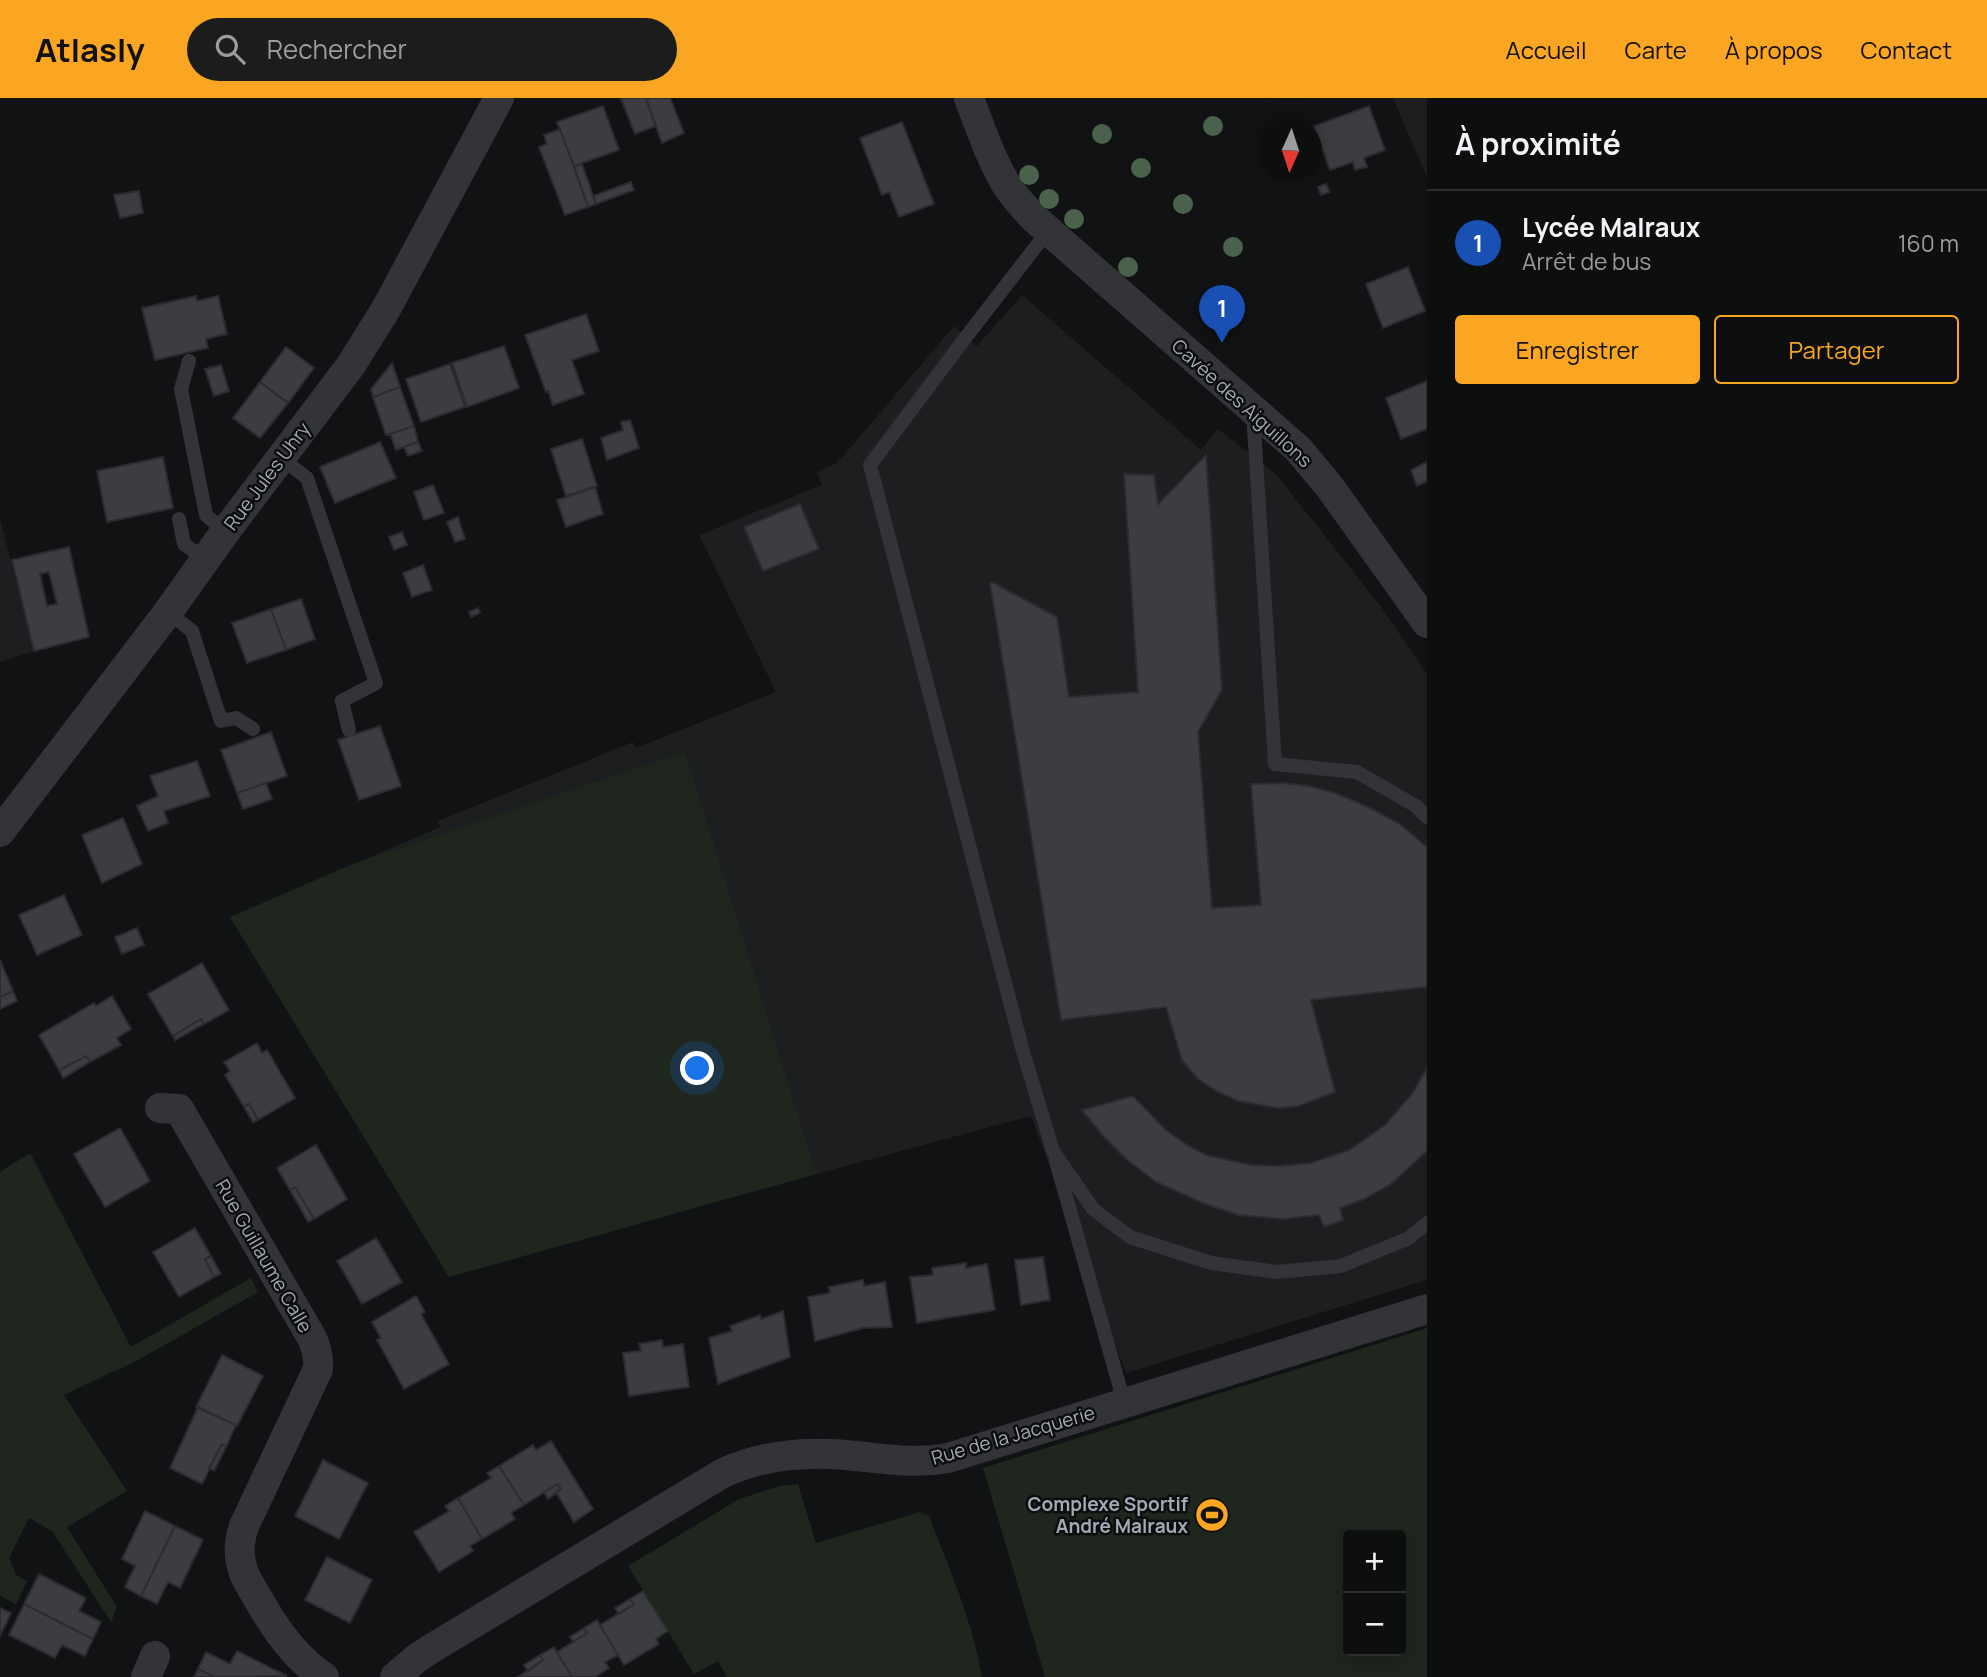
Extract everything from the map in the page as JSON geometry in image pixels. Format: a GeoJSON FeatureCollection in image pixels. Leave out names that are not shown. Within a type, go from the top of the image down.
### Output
{"type":"FeatureCollection","features":[{"type":"Feature","properties":{"kind":"street","name":"Rue Jules Uhry"},"geometry":{"type":"LineString","coordinates":[[0,830],[168,612],[351,365],[407,272],[499,98]]}},
{"type":"Feature","properties":{"kind":"street","name":"Cavée des Aiguillons"},"geometry":{"type":"LineString","coordinates":[[969,98],[1007,187],[1020,203],[1048,231],[1298,449],[1427,624]]}},
{"type":"Feature","properties":{"kind":"street","name":"Rue Guillaume Calle"},"geometry":{"type":"LineString","coordinates":[[160,1108],[179,1109],[317,1349],[318,1369],[244,1526],[239,1553],[245,1576],[291,1650],[324,1677]]}},
{"type":"Feature","properties":{"kind":"street","name":"Rue de la Jacquerie"},"geometry":{"type":"LineString","coordinates":[[394,1677],[434,1647],[740,1465],[775,1457],[821,1454],[904,1461],[948,1458],[1427,1309]]}},
{"type":"Feature","properties":{"kind":"lane"},"geometry":{"type":"LineString","coordinates":[[1048,231],[870,466],[1022,1048],[1124,1402]]}},
{"type":"Feature","properties":{"kind":"lane"},"geometry":{"type":"LineString","coordinates":[[189,361],[181,389],[206,515],[225,532]]}},
{"type":"Feature","properties":{"kind":"lane"},"geometry":{"type":"LineString","coordinates":[[1253,410],[1275,764],[1357,772],[1416,806],[1427,817]]}},
{"type":"Feature","properties":{"kind":"lane"},"geometry":{"type":"LineString","coordinates":[[281,458],[307,478],[376,683],[342,701],[349,730]]}},
{"type":"Feature","properties":{"kind":"lane"},"geometry":{"type":"LineString","coordinates":[[179,519],[184,544],[206,560]]}},
{"type":"Feature","properties":{"kind":"lane"},"geometry":{"type":"LineString","coordinates":[[168,612],[192,631],[221,721],[236,718],[253,729]]}},
{"type":"Feature","properties":{"kind":"lane"},"geometry":{"type":"LineString","coordinates":[[1053,1152],[1094,1209],[1129,1237],[1211,1263],[1277,1272],[1341,1266],[1409,1238],[1427,1223]]}},
{"type":"Feature","properties":{"kind":"shaded area"},"geometry":{"type":"Polygon","coordinates":[[[1393,98],[1427,98],[1427,177],[1393,98]]]}},
{"type":"Feature","properties":{"kind":"shaded area"},"geometry":{"type":"Polygon","coordinates":[[[1022,295],[1201,450],[1218,429],[1275,473],[1379,604],[1427,674],[1427,1280],[1126,1373],[1031,1116],[449,1277],[230,917],[440,827],[438,821],[633,742],[636,748],[776,692],[699,535],[822,485],[817,472],[835,464],[845,454],[954,326],[977,346],[1022,295]]]}},
{"type":"Feature","properties":{"kind":"shaded area"},"geometry":{"type":"Polygon","coordinates":[[[0,519],[34,651],[0,662],[0,519]]]}},
{"type":"Feature","properties":{"kind":"shaded area"},"geometry":{"type":"Polygon","coordinates":[[[685,752],[816,1174],[449,1277],[230,917],[355,863],[685,752]]]}},
{"type":"Feature","properties":{"kind":"shaded area"},"geometry":{"type":"Polygon","coordinates":[[[30,1153],[131,1347],[251,1278],[258,1292],[138,1360],[64,1395],[127,1491],[67,1527],[117,1607],[111,1622],[52,1531],[29,1518],[9,1558],[16,1575],[27,1581],[16,1604],[0,1596],[0,1172],[30,1153]]]}},
{"type":"Feature","properties":{"kind":"shaded area","name":"Complexe Sportif André Malraux"},"geometry":{"type":"Polygon","coordinates":[[[1427,1328],[1427,1677],[1045,1677],[983,1468],[1427,1328]]]}},
{"type":"Feature","properties":{"kind":"shaded area"},"geometry":{"type":"Polygon","coordinates":[[[798,1484],[816,1543],[920,1512],[929,1516],[967,1616],[982,1677],[727,1677],[718,1661],[694,1674],[628,1566],[739,1499],[779,1486],[798,1484]]]}},
{"type":"Feature","properties":{"kind":"building"},"geometry":{"type":"Polygon","coordinates":[[[646,98],[656,126],[635,134],[621,99],[646,98]]]}},
{"type":"Feature","properties":{"kind":"building"},"geometry":{"type":"Polygon","coordinates":[[[670,98],[684,133],[662,143],[646,99],[670,98]]]}},
{"type":"Feature","properties":{"kind":"building"},"geometry":{"type":"Polygon","coordinates":[[[603,106],[619,150],[574,166],[557,122],[603,106]]]}},
{"type":"Feature","properties":{"kind":"building"},"geometry":{"type":"Polygon","coordinates":[[[1369,106],[1385,150],[1364,158],[1367,167],[1355,170],[1353,162],[1330,170],[1322,148],[1322,123],[1369,106]]]}},
{"type":"Feature","properties":{"kind":"building"},"geometry":{"type":"Polygon","coordinates":[[[902,122],[934,204],[899,217],[889,192],[882,195],[860,138],[902,122]]]}},
{"type":"Feature","properties":{"kind":"building"},"geometry":{"type":"Polygon","coordinates":[[[560,129],[588,207],[565,215],[539,147],[547,144],[544,135],[560,129]]]}},
{"type":"Feature","properties":{"kind":"building"},"geometry":{"type":"Polygon","coordinates":[[[582,164],[596,204],[588,207],[574,166],[582,164]]]}},
{"type":"Feature","properties":{"kind":"building"},"geometry":{"type":"Polygon","coordinates":[[[631,182],[634,190],[596,204],[593,196],[631,182]]]}},
{"type":"Feature","properties":{"kind":"building"},"geometry":{"type":"Polygon","coordinates":[[[1326,184],[1330,192],[1321,195],[1318,187],[1326,184]]]}},
{"type":"Feature","properties":{"kind":"building"},"geometry":{"type":"Polygon","coordinates":[[[139,191],[143,213],[120,218],[114,195],[139,191]]]}},
{"type":"Feature","properties":{"kind":"building"},"geometry":{"type":"Polygon","coordinates":[[[1408,267],[1425,311],[1383,328],[1366,284],[1408,267]]]}},
{"type":"Feature","properties":{"kind":"building"},"geometry":{"type":"Polygon","coordinates":[[[196,296],[197,301],[218,296],[227,334],[206,339],[208,348],[155,360],[142,308],[196,296]]]}},
{"type":"Feature","properties":{"kind":"building"},"geometry":{"type":"Polygon","coordinates":[[[586,314],[599,351],[572,360],[584,394],[553,405],[525,335],[586,314]]]}},
{"type":"Feature","properties":{"kind":"building"},"geometry":{"type":"Polygon","coordinates":[[[504,346],[519,388],[467,407],[452,363],[504,346]]]}},
{"type":"Feature","properties":{"kind":"building"},"geometry":{"type":"Polygon","coordinates":[[[286,347],[314,368],[288,403],[260,382],[286,347]]]}},
{"type":"Feature","properties":{"kind":"building"},"geometry":{"type":"Polygon","coordinates":[[[392,363],[400,387],[373,397],[371,389],[392,363]]]}},
{"type":"Feature","properties":{"kind":"building"},"geometry":{"type":"Polygon","coordinates":[[[450,364],[465,407],[421,422],[406,379],[450,364]]]}},
{"type":"Feature","properties":{"kind":"building"},"geometry":{"type":"Polygon","coordinates":[[[221,365],[229,391],[214,396],[205,369],[221,365]]]}},
{"type":"Feature","properties":{"kind":"building"},"geometry":{"type":"Polygon","coordinates":[[[1427,381],[1427,429],[1401,439],[1386,398],[1427,381]]]}},
{"type":"Feature","properties":{"kind":"building"},"geometry":{"type":"Polygon","coordinates":[[[260,382],[288,403],[260,438],[233,418],[260,382]]]}},
{"type":"Feature","properties":{"kind":"building"},"geometry":{"type":"Polygon","coordinates":[[[400,387],[414,426],[386,435],[373,397],[400,387]]]}},
{"type":"Feature","properties":{"kind":"building"},"geometry":{"type":"Polygon","coordinates":[[[630,420],[639,448],[607,460],[601,438],[623,430],[621,422],[630,420]]]}},
{"type":"Feature","properties":{"kind":"building"},"geometry":{"type":"Polygon","coordinates":[[[414,426],[418,442],[396,450],[390,434],[414,426]]]}},
{"type":"Feature","properties":{"kind":"building"},"geometry":{"type":"Polygon","coordinates":[[[582,439],[597,486],[566,496],[551,449],[582,439]]]}},
{"type":"Feature","properties":{"kind":"building"},"geometry":{"type":"Polygon","coordinates":[[[380,442],[396,478],[335,503],[320,467],[380,442]]]}},
{"type":"Feature","properties":{"kind":"building"},"geometry":{"type":"Polygon","coordinates":[[[418,442],[422,451],[408,456],[404,447],[418,442]]]}},
{"type":"Feature","properties":{"kind":"building"},"geometry":{"type":"Polygon","coordinates":[[[1206,455],[1222,690],[1198,732],[1212,908],[1261,905],[1251,784],[1284,783],[1335,793],[1400,824],[1427,847],[1427,987],[1311,1000],[1335,1092],[1299,1106],[1278,1108],[1238,1101],[1198,1079],[1182,1060],[1166,1007],[1061,1020],[990,583],[1057,617],[1069,697],[1138,692],[1124,474],[1154,475],[1158,504],[1206,455]]]}},
{"type":"Feature","properties":{"kind":"building"},"geometry":{"type":"Polygon","coordinates":[[[163,457],[173,508],[107,522],[97,471],[163,457]]]}},
{"type":"Feature","properties":{"kind":"building"},"geometry":{"type":"Polygon","coordinates":[[[1427,462],[1427,481],[1417,486],[1411,470],[1427,462]]]}},
{"type":"Feature","properties":{"kind":"building"},"geometry":{"type":"Polygon","coordinates":[[[433,485],[444,513],[424,520],[414,492],[433,485]]]}},
{"type":"Feature","properties":{"kind":"building"},"geometry":{"type":"Polygon","coordinates":[[[595,487],[603,514],[566,527],[557,500],[595,487]]]}},
{"type":"Feature","properties":{"kind":"building"},"geometry":{"type":"Polygon","coordinates":[[[800,504],[819,549],[763,571],[744,527],[800,504]]]}},
{"type":"Feature","properties":{"kind":"building"},"geometry":{"type":"Polygon","coordinates":[[[458,517],[465,539],[455,542],[447,522],[458,517]]]}},
{"type":"Feature","properties":{"kind":"building"},"geometry":{"type":"Polygon","coordinates":[[[402,532],[407,545],[394,550],[389,537],[402,532]]]}},
{"type":"Feature","properties":{"kind":"building"},"geometry":{"type":"Polygon","coordinates":[[[69,547],[89,637],[34,651],[12,560],[69,547]],[[49,572],[40,574],[47,606],[57,604],[49,572]]]}},
{"type":"Feature","properties":{"kind":"building"},"geometry":{"type":"Polygon","coordinates":[[[423,565],[432,590],[412,597],[403,573],[423,565]]]}},
{"type":"Feature","properties":{"kind":"building"},"geometry":{"type":"Polygon","coordinates":[[[301,599],[315,639],[286,650],[271,609],[301,599]]]}},
{"type":"Feature","properties":{"kind":"building"},"geometry":{"type":"Polygon","coordinates":[[[478,608],[480,613],[471,617],[469,612],[478,608]]]}},
{"type":"Feature","properties":{"kind":"building"},"geometry":{"type":"Polygon","coordinates":[[[271,609],[286,650],[247,663],[232,623],[271,609]]]}},
{"type":"Feature","properties":{"kind":"building"},"geometry":{"type":"Polygon","coordinates":[[[380,726],[401,786],[359,800],[338,740],[380,726]]]}},
{"type":"Feature","properties":{"kind":"building"},"geometry":{"type":"Polygon","coordinates":[[[271,732],[287,776],[237,793],[221,750],[271,732]]]}},
{"type":"Feature","properties":{"kind":"building"},"geometry":{"type":"Polygon","coordinates":[[[197,761],[210,796],[164,811],[168,823],[148,831],[137,806],[158,796],[150,776],[197,761]]]}},
{"type":"Feature","properties":{"kind":"building"},"geometry":{"type":"Polygon","coordinates":[[[266,783],[272,799],[243,809],[237,793],[266,783]]]}},
{"type":"Feature","properties":{"kind":"building"},"geometry":{"type":"Polygon","coordinates":[[[123,818],[142,864],[102,883],[82,835],[123,818]]]}},
{"type":"Feature","properties":{"kind":"building"},"geometry":{"type":"Polygon","coordinates":[[[64,895],[82,935],[37,955],[19,915],[64,895]]]}},
{"type":"Feature","properties":{"kind":"building"},"geometry":{"type":"Polygon","coordinates":[[[137,928],[144,945],[122,954],[115,937],[137,928]]]}},
{"type":"Feature","properties":{"kind":"building"},"geometry":{"type":"Polygon","coordinates":[[[0,960],[13,991],[0,997],[0,960]]]}},
{"type":"Feature","properties":{"kind":"building"},"geometry":{"type":"Polygon","coordinates":[[[202,963],[229,1010],[204,1024],[201,1019],[173,1036],[148,994],[202,963]]]}},
{"type":"Feature","properties":{"kind":"building"},"geometry":{"type":"Polygon","coordinates":[[[13,991],[17,1001],[0,1009],[0,997],[13,991]]]}},
{"type":"Feature","properties":{"kind":"building"},"geometry":{"type":"Polygon","coordinates":[[[112,996],[131,1029],[117,1038],[121,1045],[90,1062],[86,1056],[59,1070],[39,1035],[94,1003],[96,1006],[112,996]]]}},
{"type":"Feature","properties":{"kind":"building"},"geometry":{"type":"Polygon","coordinates":[[[201,1019],[204,1024],[175,1040],[173,1036],[201,1019]]]}},
{"type":"Feature","properties":{"kind":"building"},"geometry":{"type":"Polygon","coordinates":[[[257,1043],[262,1053],[267,1050],[295,1098],[258,1120],[249,1104],[244,1107],[225,1075],[230,1071],[224,1062],[257,1043]]]}},
{"type":"Feature","properties":{"kind":"building"},"geometry":{"type":"Polygon","coordinates":[[[86,1056],[90,1062],[63,1078],[59,1070],[86,1056]]]}},
{"type":"Feature","properties":{"kind":"building"},"geometry":{"type":"Polygon","coordinates":[[[1427,1068],[1427,1151],[1391,1184],[1340,1208],[1343,1220],[1324,1227],[1319,1215],[1283,1219],[1238,1215],[1205,1204],[1156,1182],[1126,1159],[1082,1110],[1133,1096],[1166,1130],[1206,1155],[1251,1165],[1311,1163],[1349,1150],[1385,1125],[1412,1094],[1427,1068]]]}},
{"type":"Feature","properties":{"kind":"building"},"geometry":{"type":"Polygon","coordinates":[[[249,1104],[258,1120],[253,1122],[244,1107],[249,1104]]]}},
{"type":"Feature","properties":{"kind":"building"},"geometry":{"type":"Polygon","coordinates":[[[120,1128],[150,1181],[105,1207],[74,1154],[120,1128]]]}},
{"type":"Feature","properties":{"kind":"building"},"geometry":{"type":"Polygon","coordinates":[[[316,1145],[347,1199],[314,1219],[295,1187],[290,1190],[277,1168],[316,1145]]]}},
{"type":"Feature","properties":{"kind":"building"},"geometry":{"type":"Polygon","coordinates":[[[295,1187],[314,1219],[308,1222],[290,1190],[295,1187]]]}},
{"type":"Feature","properties":{"kind":"building"},"geometry":{"type":"Polygon","coordinates":[[[195,1228],[211,1256],[205,1259],[214,1277],[179,1297],[153,1252],[195,1228]]]}},
{"type":"Feature","properties":{"kind":"building"},"geometry":{"type":"Polygon","coordinates":[[[376,1238],[402,1282],[362,1304],[337,1261],[376,1238]]]}},
{"type":"Feature","properties":{"kind":"building"},"geometry":{"type":"Polygon","coordinates":[[[211,1256],[221,1274],[214,1277],[205,1259],[211,1256]]]}},
{"type":"Feature","properties":{"kind":"building"},"geometry":{"type":"Polygon","coordinates":[[[1043,1257],[1050,1300],[1021,1305],[1015,1260],[1043,1257]]]}},
{"type":"Feature","properties":{"kind":"building"},"geometry":{"type":"Polygon","coordinates":[[[966,1263],[966,1268],[987,1264],[995,1310],[917,1323],[910,1277],[933,1275],[932,1268],[966,1263]]]}},
{"type":"Feature","properties":{"kind":"building"},"geometry":{"type":"Polygon","coordinates":[[[863,1280],[864,1286],[885,1282],[892,1327],[863,1328],[815,1341],[808,1297],[830,1293],[829,1287],[863,1280]]]}},
{"type":"Feature","properties":{"kind":"building"},"geometry":{"type":"Polygon","coordinates":[[[416,1296],[425,1312],[421,1314],[449,1364],[404,1389],[377,1340],[381,1338],[372,1322],[416,1296]]]}},
{"type":"Feature","properties":{"kind":"building"},"geometry":{"type":"Polygon","coordinates":[[[783,1311],[790,1357],[718,1384],[709,1338],[732,1331],[730,1326],[760,1315],[761,1319],[783,1311]]]}},
{"type":"Feature","properties":{"kind":"building"},"geometry":{"type":"Polygon","coordinates":[[[662,1340],[663,1347],[683,1344],[689,1387],[629,1396],[623,1353],[641,1351],[639,1344],[662,1340]]]}},
{"type":"Feature","properties":{"kind":"building"},"geometry":{"type":"Polygon","coordinates":[[[222,1355],[263,1376],[237,1426],[196,1407],[222,1355]]]}},
{"type":"Feature","properties":{"kind":"building"},"geometry":{"type":"Polygon","coordinates":[[[198,1407],[236,1425],[226,1447],[222,1444],[202,1484],[170,1468],[198,1407]]]}},
{"type":"Feature","properties":{"kind":"building"},"geometry":{"type":"Polygon","coordinates":[[[551,1441],[593,1509],[574,1522],[556,1492],[561,1489],[558,1484],[524,1505],[499,1466],[533,1445],[536,1450],[551,1441]]]}},
{"type":"Feature","properties":{"kind":"building"},"geometry":{"type":"Polygon","coordinates":[[[222,1444],[226,1447],[214,1471],[209,1468],[222,1444]]]}},
{"type":"Feature","properties":{"kind":"building"},"geometry":{"type":"Polygon","coordinates":[[[323,1460],[368,1483],[339,1539],[295,1516],[323,1460]]]}},
{"type":"Feature","properties":{"kind":"building"},"geometry":{"type":"Polygon","coordinates":[[[499,1466],[524,1505],[511,1513],[515,1519],[482,1539],[458,1498],[491,1478],[487,1473],[499,1466]]]}},
{"type":"Feature","properties":{"kind":"building"},"geometry":{"type":"Polygon","coordinates":[[[558,1484],[561,1489],[548,1499],[544,1492],[558,1484]]]}},
{"type":"Feature","properties":{"kind":"building"},"geometry":{"type":"Polygon","coordinates":[[[458,1498],[482,1539],[470,1546],[473,1551],[439,1572],[414,1532],[449,1511],[445,1506],[458,1498]]]}},
{"type":"Feature","properties":{"kind":"building"},"geometry":{"type":"Polygon","coordinates":[[[145,1511],[175,1526],[141,1596],[125,1587],[135,1566],[122,1559],[145,1511]]]}},
{"type":"Feature","properties":{"kind":"building"},"geometry":{"type":"Polygon","coordinates":[[[175,1526],[203,1540],[180,1588],[168,1582],[157,1604],[141,1596],[175,1526]]]}},
{"type":"Feature","properties":{"kind":"building"},"geometry":{"type":"Polygon","coordinates":[[[327,1557],[372,1580],[350,1623],[305,1600],[327,1557]]]}},
{"type":"Feature","properties":{"kind":"building"},"geometry":{"type":"Polygon","coordinates":[[[39,1574],[86,1598],[79,1611],[101,1622],[93,1639],[24,1604],[39,1574]]]}},
{"type":"Feature","properties":{"kind":"building"},"geometry":{"type":"Polygon","coordinates":[[[643,1591],[668,1631],[656,1639],[659,1644],[624,1665],[600,1625],[634,1604],[630,1599],[643,1591]]]}},
{"type":"Feature","properties":{"kind":"building"},"geometry":{"type":"Polygon","coordinates":[[[630,1599],[634,1604],[619,1614],[615,1608],[630,1599]]]}},
{"type":"Feature","properties":{"kind":"building"},"geometry":{"type":"Polygon","coordinates":[[[24,1604],[93,1639],[85,1656],[62,1645],[55,1658],[9,1635],[24,1604]]]}},
{"type":"Feature","properties":{"kind":"building"},"geometry":{"type":"Polygon","coordinates":[[[0,1608],[11,1613],[0,1636],[0,1608]]]}},
{"type":"Feature","properties":{"kind":"building"},"geometry":{"type":"Polygon","coordinates":[[[597,1620],[618,1655],[605,1662],[609,1668],[595,1677],[572,1677],[557,1652],[587,1633],[584,1628],[597,1620]]]}},
{"type":"Feature","properties":{"kind":"building"},"geometry":{"type":"Polygon","coordinates":[[[584,1628],[587,1633],[573,1642],[570,1637],[584,1628]]]}},
{"type":"Feature","properties":{"kind":"building"},"geometry":{"type":"Polygon","coordinates":[[[554,1647],[572,1677],[518,1677],[543,1660],[540,1655],[554,1647]]]}},
{"type":"Feature","properties":{"kind":"building"},"geometry":{"type":"Polygon","coordinates":[[[237,1651],[287,1676],[215,1677],[198,1669],[206,1652],[230,1664],[237,1651]]]}},
{"type":"Feature","properties":{"kind":"building"},"geometry":{"type":"Polygon","coordinates":[[[540,1655],[543,1660],[528,1671],[524,1665],[540,1655]]]}},
{"type":"Feature","properties":{"kind":"building"},"geometry":{"type":"Polygon","coordinates":[[[198,1669],[215,1677],[194,1677],[198,1669]]]}},
{"type":"Feature","properties":{"kind":"place","name":"Lycée Malraux"},"geometry":{"type":"Point","coordinates":[1222,343]}},
{"type":"Feature","properties":{"kind":"place","name":"Complexe Sportif André Malraux"},"geometry":{"type":"Point","coordinates":[1212,1515]}}]}
